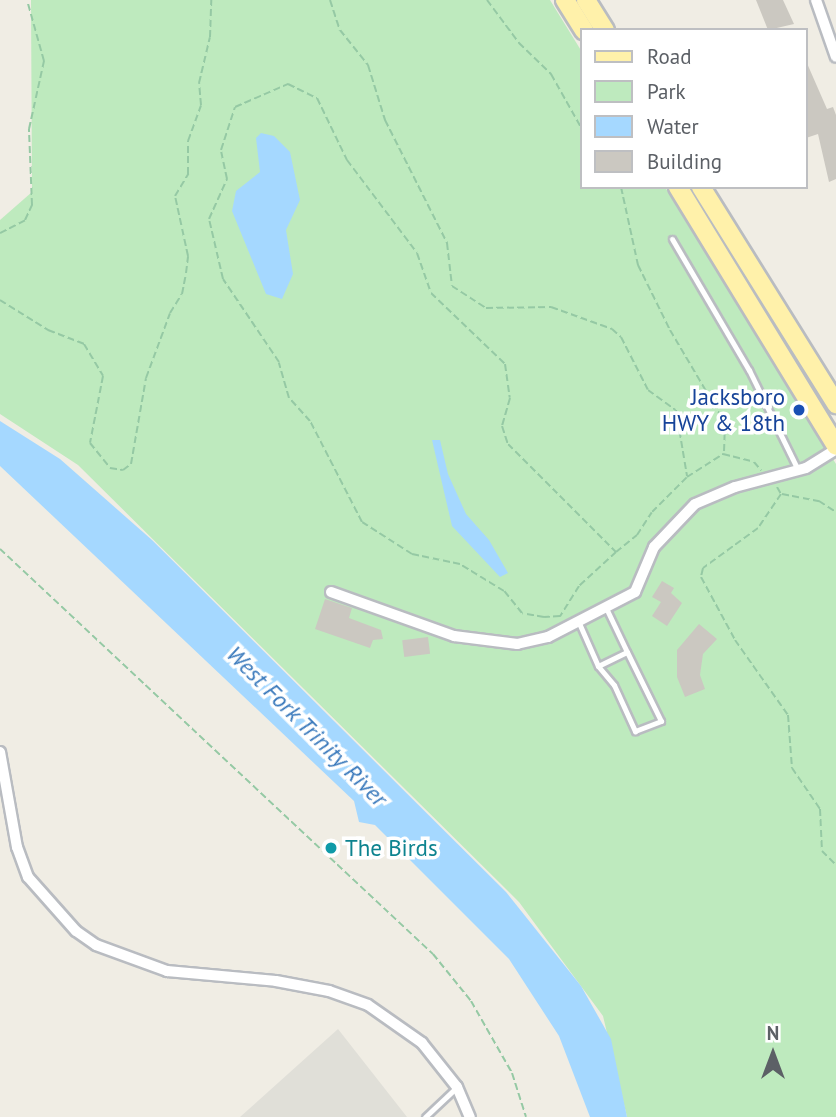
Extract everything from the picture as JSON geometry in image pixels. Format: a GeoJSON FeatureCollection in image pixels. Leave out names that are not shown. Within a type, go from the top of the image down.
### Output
{"type":"FeatureCollection","features":[{"type":"Feature","properties":{"kind":"main road"},"geometry":{"type":"LineString","coordinates":[[565,0],[583,28]]}},
{"type":"Feature","properties":{"kind":"main road"},"geometry":{"type":"LineString","coordinates":[[586,0],[604,28]]}},
{"type":"Feature","properties":{"kind":"main road"},"geometry":{"type":"LineString","coordinates":[[679,189],[836,448]]}},
{"type":"Feature","properties":{"kind":"main road"},"geometry":{"type":"LineString","coordinates":[[702,189],[836,404]]}},
{"type":"Feature","properties":{"kind":"street"},"geometry":{"type":"LineString","coordinates":[[816,0],[836,57]]}},
{"type":"Feature","properties":{"kind":"street"},"geometry":{"type":"LineString","coordinates":[[331,592],[454,636],[491,643],[517,644],[548,638],[635,592],[654,547],[695,504],[798,470],[836,448]]}},
{"type":"Feature","properties":{"kind":"street"},"geometry":{"type":"LineString","coordinates":[[0,752],[17,847],[28,877],[76,931],[96,945],[167,971],[276,981],[329,991],[368,1005],[422,1043],[457,1087],[470,1117]]}},
{"type":"Feature","properties":{"kind":"lane"},"geometry":{"type":"LineString","coordinates":[[672,239],[749,370],[798,470]]}},
{"type":"Feature","properties":{"kind":"lane"},"geometry":{"type":"LineString","coordinates":[[579,623],[598,666],[614,685],[635,732],[661,720],[606,608]]}},
{"type":"Feature","properties":{"kind":"lane"},"geometry":{"type":"LineString","coordinates":[[598,666],[627,652]]}},
{"type":"Feature","properties":{"kind":"lane"},"geometry":{"type":"LineString","coordinates":[[425,1117],[457,1087]]}},
{"type":"Feature","properties":{"kind":"path"},"geometry":{"type":"LineString","coordinates":[[0,233],[25,220],[32,205],[29,129],[44,61],[27,0]]}},
{"type":"Feature","properties":{"kind":"path"},"geometry":{"type":"LineString","coordinates":[[0,300],[48,330],[84,344],[103,376],[90,443],[110,468],[123,470],[131,464],[146,378],[170,313],[183,294],[188,256],[175,196],[188,174],[188,141],[201,105],[199,83],[210,37],[211,0]]}},
{"type":"Feature","properties":{"kind":"path"},"geometry":{"type":"LineString","coordinates":[[330,0],[340,30],[368,65],[385,120],[447,243],[452,286],[486,308],[551,307],[602,325],[621,337],[648,390],[676,410],[681,419],[687,477]]}},
{"type":"Feature","properties":{"kind":"path"},"geometry":{"type":"LineString","coordinates":[[488,0],[519,43],[551,74],[580,125]]}},
{"type":"Feature","properties":{"kind":"path"},"geometry":{"type":"LineString","coordinates":[[616,552],[508,444],[502,426],[510,398],[505,364],[431,293],[417,253],[346,160],[317,98],[288,84],[240,102],[221,150],[228,179],[212,209],[209,232],[223,279],[279,362],[289,398],[310,421],[362,522],[412,554],[460,564],[503,591],[522,612],[544,617],[561,616],[579,586],[638,535],[652,512],[687,477],[723,454],[754,462],[781,494],[819,501],[836,512]]}},
{"type":"Feature","properties":{"kind":"path"},"geometry":{"type":"LineString","coordinates":[[621,189],[638,265],[670,330],[726,423],[723,454]]}},
{"type":"Feature","properties":{"kind":"path"},"geometry":{"type":"LineString","coordinates":[[781,494],[758,528],[703,568],[701,576],[735,640],[788,715],[792,768],[820,809],[822,851],[836,865]]}},
{"type":"Feature","properties":{"kind":"path"},"geometry":{"type":"LineString","coordinates":[[0,549],[433,954],[471,1001],[499,1049],[512,1073],[526,1117]]}},
{"type":"Feature","properties":{"kind":"shaded area"},"geometry":{"type":"Polygon","coordinates":[[[338,1029],[407,1117],[240,1117],[338,1029]]]}},
{"type":"Feature","properties":{"kind":"green space"},"geometry":{"type":"Polygon","coordinates":[[[31,0],[550,0],[580,49],[580,189],[666,189],[836,464],[836,1117],[627,1117],[603,1016],[519,902],[78,465],[0,414],[0,220],[32,192],[31,0]]]}},
{"type":"Feature","properties":{"kind":"water"},"geometry":{"type":"Polygon","coordinates":[[[261,133],[274,136],[290,152],[300,200],[286,230],[293,274],[282,299],[266,294],[232,211],[236,191],[260,172],[256,138],[261,133]]]}},
{"type":"Feature","properties":{"kind":"water","name":"West Fork Trinity River"},"geometry":{"type":"Polygon","coordinates":[[[0,421],[60,459],[152,540],[506,892],[581,986],[611,1039],[627,1117],[590,1117],[559,1036],[509,959],[375,825],[359,822],[354,801],[0,466],[0,421]]]}},
{"type":"Feature","properties":{"kind":"water"},"geometry":{"type":"Polygon","coordinates":[[[432,440],[440,440],[448,474],[466,514],[489,540],[508,573],[500,577],[452,526],[432,440]]]}},
{"type":"Feature","properties":{"kind":"building"},"geometry":{"type":"Polygon","coordinates":[[[756,0],[783,0],[794,24],[767,28],[756,0]]]}},
{"type":"Feature","properties":{"kind":"building"},"geometry":{"type":"Polygon","coordinates":[[[808,66],[827,109],[833,107],[836,115],[836,179],[829,182],[818,134],[808,137],[808,66]]]}},
{"type":"Feature","properties":{"kind":"building"},"geometry":{"type":"Polygon","coordinates":[[[662,581],[674,588],[671,593],[682,603],[667,626],[652,616],[661,602],[652,597],[662,581]]]}},
{"type":"Feature","properties":{"kind":"building"},"geometry":{"type":"Polygon","coordinates":[[[325,599],[352,608],[349,618],[381,630],[383,639],[373,640],[370,648],[315,629],[325,599]]]}},
{"type":"Feature","properties":{"kind":"building"},"geometry":{"type":"Polygon","coordinates":[[[699,624],[717,639],[703,654],[700,675],[705,689],[685,697],[677,677],[677,650],[699,624]]]}},
{"type":"Feature","properties":{"kind":"building"},"geometry":{"type":"Polygon","coordinates":[[[428,637],[430,654],[404,657],[402,640],[428,637]]]}},
{"type":"Feature","properties":{"kind":"place","name":"Jacksboro HWY & 18th"},"geometry":{"type":"Point","coordinates":[799,410]}},
{"type":"Feature","properties":{"kind":"place","name":"The Birds"},"geometry":{"type":"Point","coordinates":[331,848]}}]}
